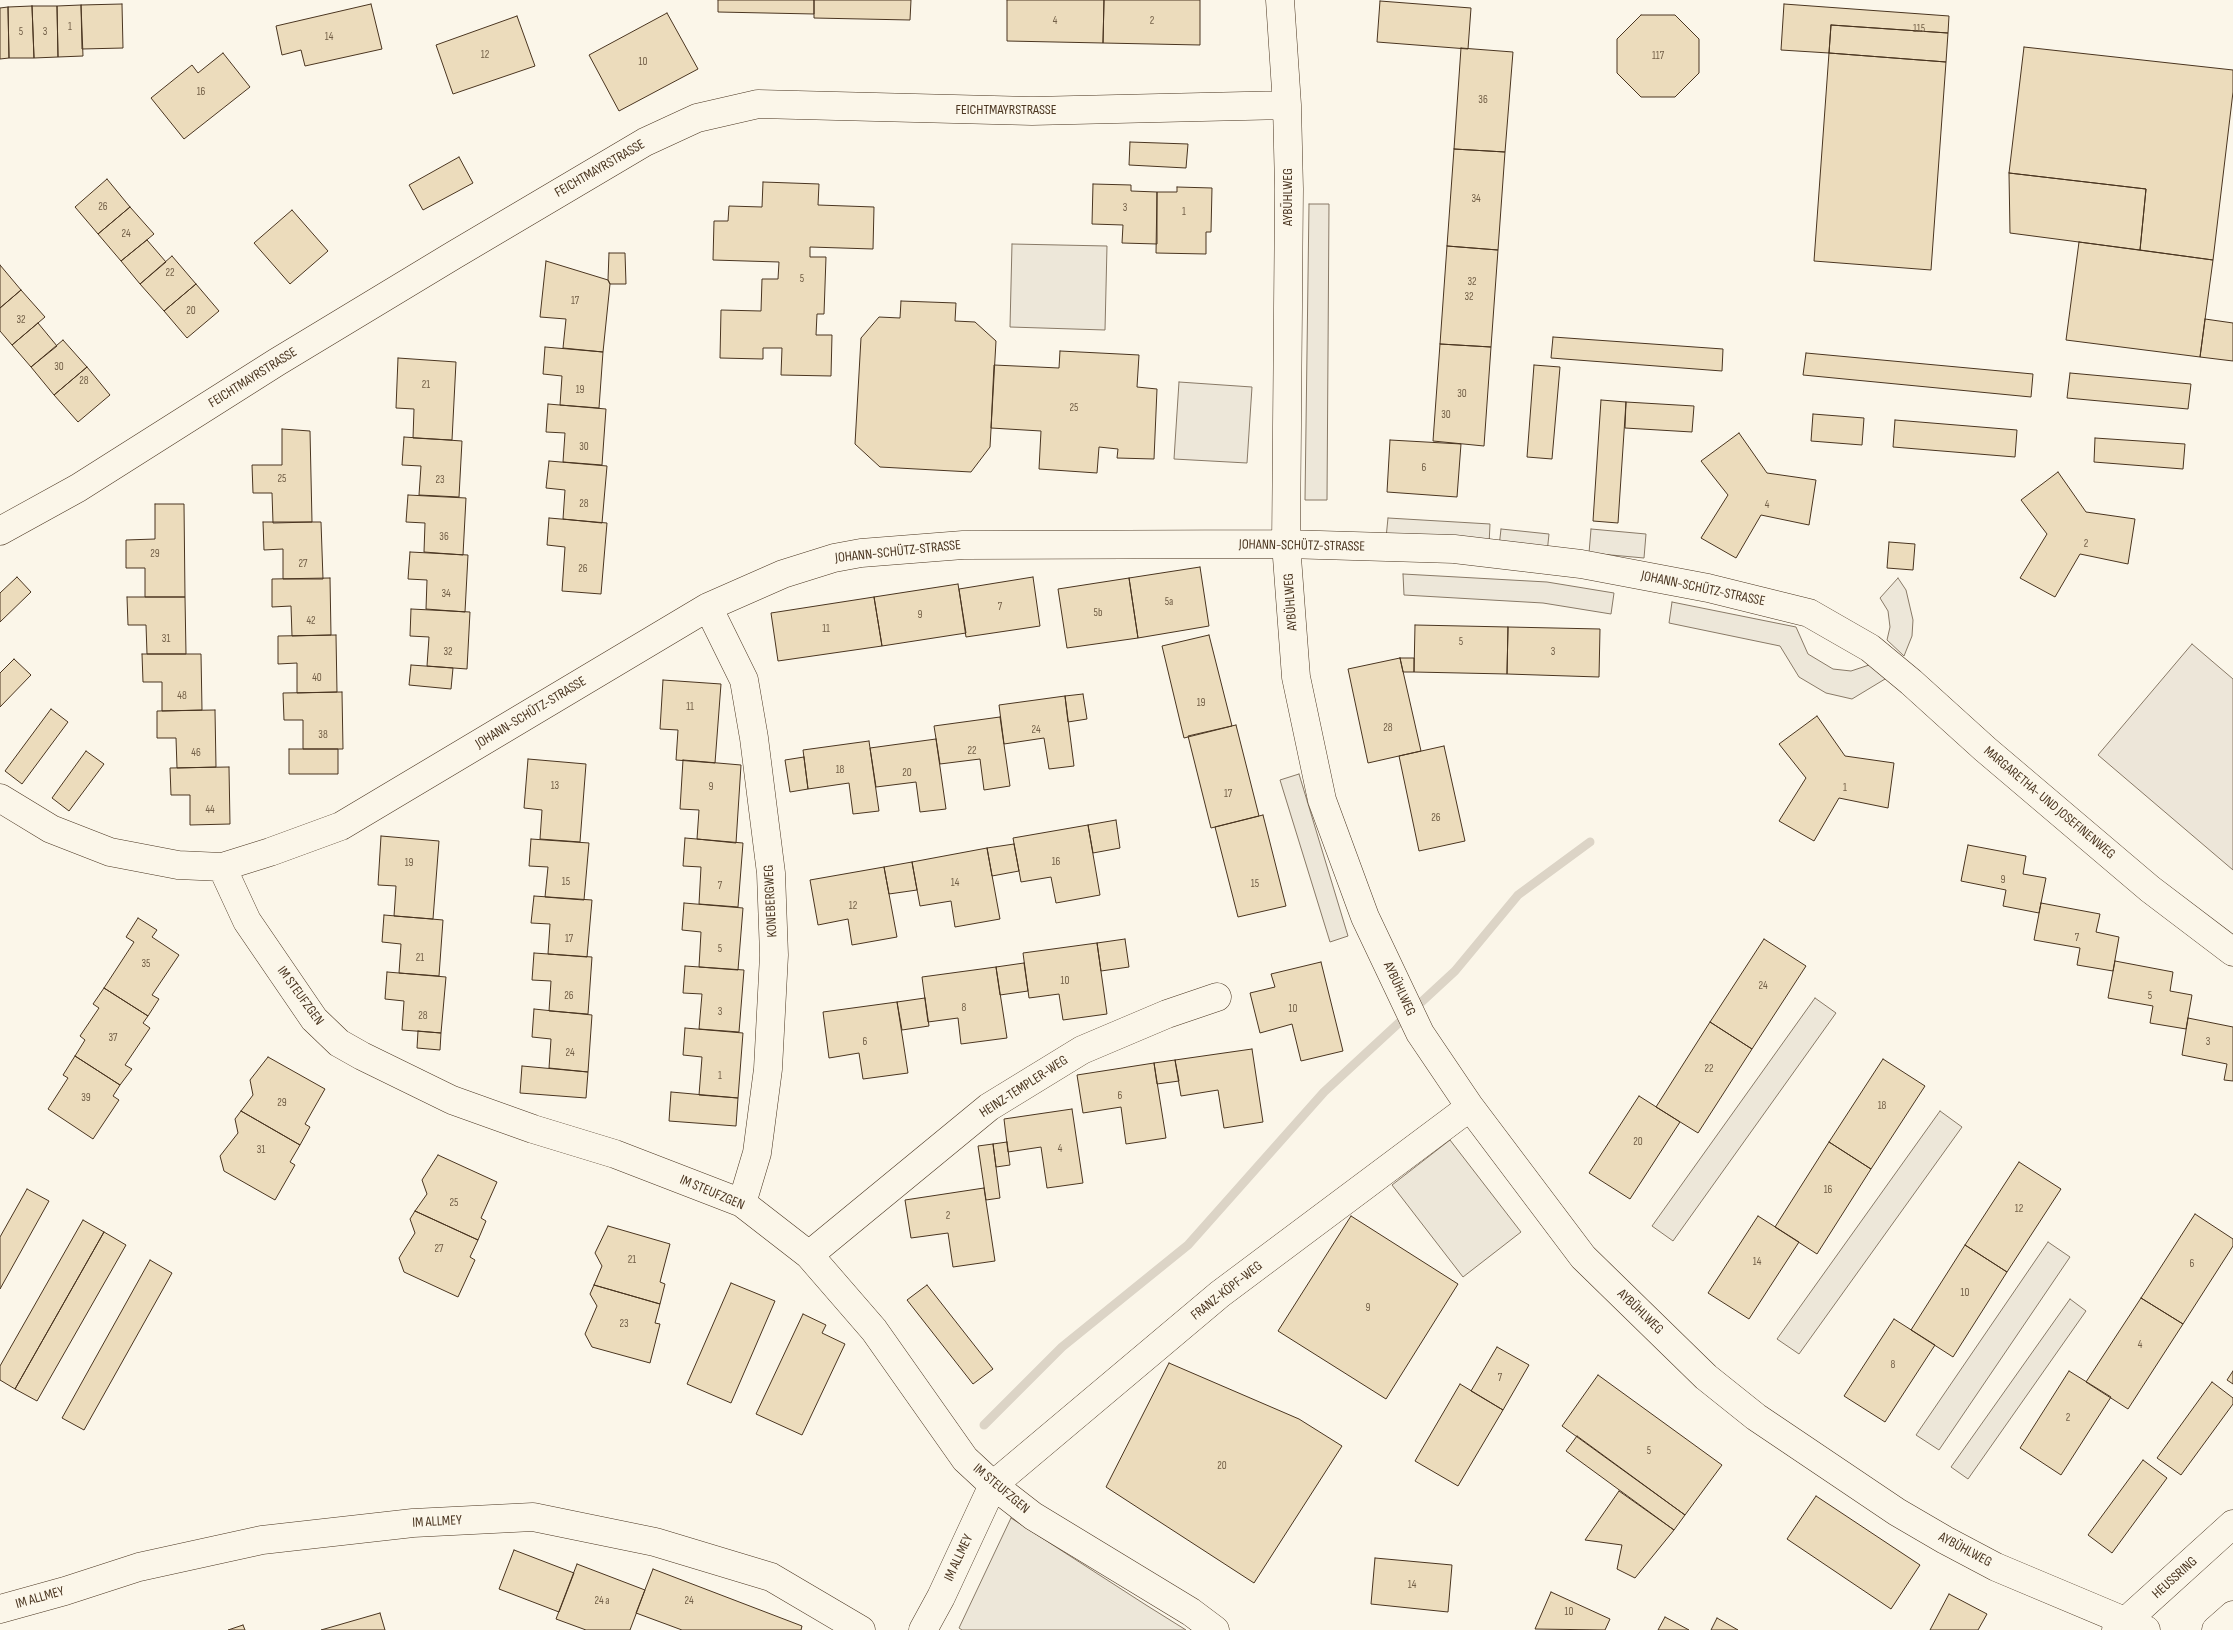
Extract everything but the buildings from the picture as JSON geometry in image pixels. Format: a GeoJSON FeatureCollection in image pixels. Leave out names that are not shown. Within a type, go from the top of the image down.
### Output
{"type":"FeatureCollection","features":[{"type":"Feature","properties":{"kind":"street","name":"AYBÜHLWEG"},"geometry":{"type":"LineString","coordinates":[[1280,0],[1287,105],[1288,189],[1286,544],[1296,677],[1322,800],[1365,917],[1420,1033],[1470,1107],[1583,1257],[1706,1377],[1756,1416],[1897,1512],[1944,1540],[1996,1566],[2130,1627]]}},
{"type":"Feature","properties":{"kind":"street","name":"FEICHTMAYRSTRASSE"},"geometry":{"type":"LineString","coordinates":[[0,531],[78,488],[277,362],[644,142],[696,118],[758,104],[1032,111],[1287,105]]}},
{"type":"Feature","properties":{"kind":"street","name":"JOHANN-SCHÜTZ-STRASSE"},"geometry":{"type":"LineString","coordinates":[[0,798],[51,829],[110,852],[178,865],[222,867],[341,826],[708,607],[783,574],[834,558],[861,553],[963,545],[1286,544],[1454,548],[1581,564],[1708,588],[1810,613],[1870,648]]}},
{"type":"Feature","properties":{"kind":"street","name":"KONEBERGWEG"},"geometry":{"type":"LineString","coordinates":[[708,607],[744,680],[754,738],[771,874],[774,955],[768,1069],[757,1153],[742,1203]]}},
{"type":"Feature","properties":{"kind":"street","name":"MARGARETHA- UND JOSEFINENWEG"},"geometry":{"type":"LineString","coordinates":[[1870,648],[2135,877],[2233,952]]}},
{"type":"Feature","properties":{"kind":"street","name":"IM STEUFZGEN"},"geometry":{"type":"LineString","coordinates":[[222,867],[248,922],[314,1019],[339,1043],[452,1100],[533,1129],[615,1154],[742,1203],[809,1255],[874,1330],[965,1459],[993,1485],[1033,1516],[1190,1612],[1215,1630]]}},
{"type":"Feature","properties":{"kind":"street","name":"HEINZ-TEMPLER-WEG"},"geometry":{"type":"LineString","coordinates":[[809,1255],[989,1107],[1082,1050],[1166,1014],[1217,997]]}},
{"type":"Feature","properties":{"kind":"street","name":"FRANZ-KÖPF-WEG"},"geometry":{"type":"LineString","coordinates":[[993,1485],[1220,1294],[1470,1107]]}},
{"type":"Feature","properties":{"kind":"street","name":"IM ALLMEY"},"geometry":{"type":"LineString","coordinates":[[923,1630],[941,1597],[993,1485]]}},
{"type":"Feature","properties":{"kind":"street","name":"IM ALLMEY"},"geometry":{"type":"LineString","coordinates":[[0,1609],[65,1591],[140,1566],[262,1540],[413,1523],[533,1517],[655,1542],[770,1577],[861,1630]]}},
{"type":"Feature","properties":{"kind":"street","name":"HEUSSRING"},"geometry":{"type":"LineString","coordinates":[[2130,1627],[2233,1524]]}},
{"type":"Feature","properties":{"kind":"street"},"geometry":{"type":"LineString","coordinates":[[2216,1630],[2233,1615]]}},
{"type":"Feature","properties":{"kind":"shaded area"},"geometry":{"type":"Polygon","coordinates":[[[1309,204],[1329,204],[1327,500],[1305,500],[1309,204]]]}},
{"type":"Feature","properties":{"kind":"shaded area"},"geometry":{"type":"Polygon","coordinates":[[[1012,244],[1107,246],[1105,330],[1010,327],[1012,244]]]}},
{"type":"Feature","properties":{"kind":"shaded area"},"geometry":{"type":"Polygon","coordinates":[[[1179,382],[1252,387],[1247,463],[1174,459],[1179,382]]]}},
{"type":"Feature","properties":{"kind":"shaded area"},"geometry":{"type":"Polygon","coordinates":[[[1388,518],[1490,524],[1489,545],[1386,538],[1388,518]]]}},
{"type":"Feature","properties":{"kind":"shaded area"},"geometry":{"type":"Polygon","coordinates":[[[1501,529],[1549,534],[1547,553],[1499,547],[1501,529]]]}},
{"type":"Feature","properties":{"kind":"shaded area"},"geometry":{"type":"Polygon","coordinates":[[[1591,529],[1646,534],[1644,558],[1589,553],[1591,529]]]}},
{"type":"Feature","properties":{"kind":"shaded area"},"geometry":{"type":"Polygon","coordinates":[[[1403,574],[1547,582],[1614,593],[1611,614],[1543,603],[1404,595],[1403,574]]]}},
{"type":"Feature","properties":{"kind":"shaded area"},"geometry":{"type":"Polygon","coordinates":[[[1898,578],[1906,590],[1913,620],[1912,636],[1904,656],[1887,640],[1890,627],[1888,611],[1880,598],[1898,578]]]}},
{"type":"Feature","properties":{"kind":"shaded area"},"geometry":{"type":"Polygon","coordinates":[[[1672,602],[1796,627],[1808,654],[1833,669],[1851,671],[1875,663],[1890,676],[1852,699],[1826,693],[1799,677],[1780,646],[1669,623],[1672,602]]]}},
{"type":"Feature","properties":{"kind":"shaded area"},"geometry":{"type":"Polygon","coordinates":[[[2192,644],[2233,679],[2233,870],[2098,755],[2192,644]]]}},
{"type":"Feature","properties":{"kind":"shaded area"},"geometry":{"type":"Polygon","coordinates":[[[1299,774],[1348,936],[1330,942],[1280,780],[1299,774]]]}},
{"type":"Feature","properties":{"kind":"shaded area"},"geometry":{"type":"Polygon","coordinates":[[[1815,998],[1836,1013],[1673,1241],[1652,1226],[1815,998]]]}},
{"type":"Feature","properties":{"kind":"shaded area"},"geometry":{"type":"Polygon","coordinates":[[[1940,1111],[1962,1127],[1799,1354],[1777,1339],[1940,1111]]]}},
{"type":"Feature","properties":{"kind":"shaded area"},"geometry":{"type":"Polygon","coordinates":[[[1450,1140],[1521,1232],[1463,1277],[1392,1185],[1450,1140]]]}},
{"type":"Feature","properties":{"kind":"shaded area"},"geometry":{"type":"Polygon","coordinates":[[[2048,1242],[2070,1257],[1939,1450],[1916,1435],[2048,1242]]]}},
{"type":"Feature","properties":{"kind":"shaded area"},"geometry":{"type":"Polygon","coordinates":[[[2070,1299],[2086,1311],[1968,1479],[1951,1467],[2070,1299]]]}},
{"type":"Feature","properties":{"kind":"shaded area"},"geometry":{"type":"Polygon","coordinates":[[[1011,1518],[1186,1630],[962,1630],[959,1628],[1011,1518]]]}},
{"type":"Feature","properties":{"kind":"waterway"},"geometry":{"type":"LineString","coordinates":[[984,1425],[1062,1347],[1188,1245],[1324,1092],[1455,971],[1518,895],[1590,842]]}}]}
